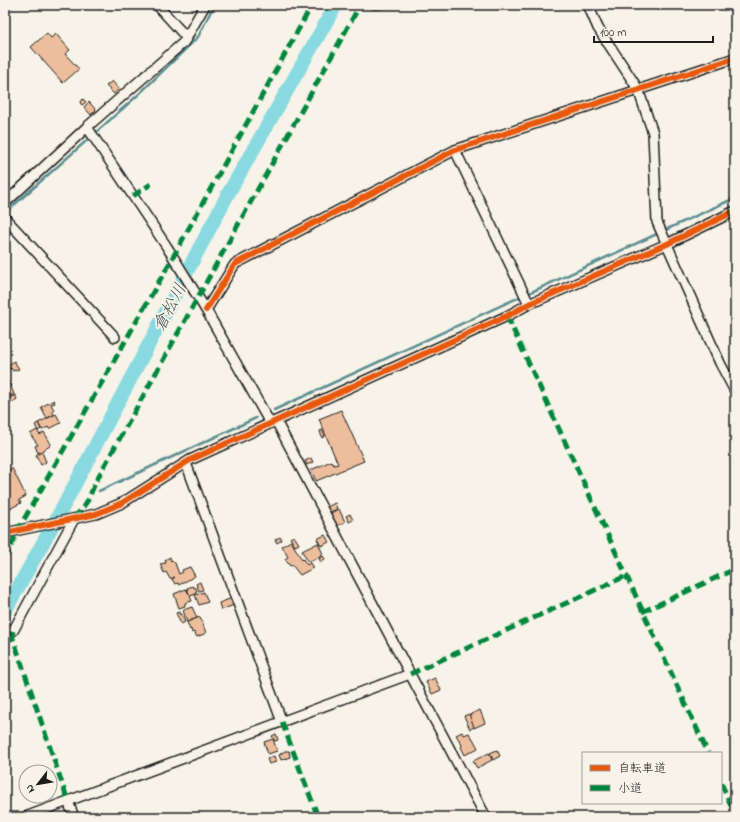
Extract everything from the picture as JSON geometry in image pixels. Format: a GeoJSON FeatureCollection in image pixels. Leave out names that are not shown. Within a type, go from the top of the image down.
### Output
{"type":"FeatureCollection","features":[{"type":"Feature","properties":{"kind":"street"},"geometry":{"type":"LineString","coordinates":[[157,5],[186,38]]}},
{"type":"Feature","properties":{"kind":"street"},"geometry":{"type":"LineString","coordinates":[[5,203],[88,130],[170,54],[186,38],[205,5]]}},
{"type":"Feature","properties":{"kind":"street"},"geometry":{"type":"LineString","coordinates":[[588,5],[598,28],[638,89],[653,133],[657,222],[720,363],[735,390]]}},
{"type":"Feature","properties":{"kind":"street"},"geometry":{"type":"LineString","coordinates":[[206,310],[235,264],[455,150],[735,58]]}},
{"type":"Feature","properties":{"kind":"street"},"geometry":{"type":"LineString","coordinates":[[88,130],[167,247],[273,422],[486,817]]}},
{"type":"Feature","properties":{"kind":"street"},"geometry":{"type":"LineString","coordinates":[[455,150],[528,302]]}},
{"type":"Feature","properties":{"kind":"street"},"geometry":{"type":"LineString","coordinates":[[5,533],[96,514],[122,503],[186,463],[507,316],[528,302],[666,240],[735,211]]}},
{"type":"Feature","properties":{"kind":"street"},"geometry":{"type":"LineString","coordinates":[[5,218],[115,337]]}},
{"type":"Feature","properties":{"kind":"street"},"geometry":{"type":"LineString","coordinates":[[186,463],[282,722]]}},
{"type":"Feature","properties":{"kind":"street"},"geometry":{"type":"LineString","coordinates":[[13,631],[74,519]]}},
{"type":"Feature","properties":{"kind":"street"},"geometry":{"type":"LineString","coordinates":[[25,817],[410,674]]}},
{"type":"Feature","properties":{"kind":"street"},"geometry":{"type":"LineString","coordinates":[[68,801],[74,817]]}},
{"type":"Feature","properties":{"kind":"building"},"geometry":{"type":"Polygon","coordinates":[[[47,33],[51,38],[56,34],[70,50],[65,54],[79,69],[63,83],[31,47],[47,33]]]}},
{"type":"Feature","properties":{"kind":"building"},"geometry":{"type":"Polygon","coordinates":[[[112,81],[119,89],[114,94],[106,86],[112,81]]]}},
{"type":"Feature","properties":{"kind":"building"},"geometry":{"type":"Polygon","coordinates":[[[83,99],[86,102],[82,105],[80,103],[83,99]]]}},
{"type":"Feature","properties":{"kind":"building"},"geometry":{"type":"Polygon","coordinates":[[[89,102],[96,110],[91,115],[84,107],[89,102]]]}},
{"type":"Feature","properties":{"kind":"building"},"geometry":{"type":"Polygon","coordinates":[[[14,361],[19,369],[13,371],[7,366],[14,361]]]}},
{"type":"Feature","properties":{"kind":"building"},"geometry":{"type":"Polygon","coordinates":[[[5,382],[9,382],[14,394],[5,399],[5,382]]]}},
{"type":"Feature","properties":{"kind":"building"},"geometry":{"type":"Polygon","coordinates":[[[15,395],[17,399],[12,403],[9,398],[15,395]]]}},
{"type":"Feature","properties":{"kind":"building"},"geometry":{"type":"Polygon","coordinates":[[[9,399],[11,403],[8,405],[5,401],[9,399]]]}},
{"type":"Feature","properties":{"kind":"building"},"geometry":{"type":"Polygon","coordinates":[[[54,400],[55,403],[51,404],[54,410],[52,411],[54,415],[47,418],[41,407],[54,400]]]}},
{"type":"Feature","properties":{"kind":"building"},"geometry":{"type":"Polygon","coordinates":[[[341,410],[364,461],[316,481],[311,470],[331,461],[334,465],[338,464],[319,419],[341,410]]]}},
{"type":"Feature","properties":{"kind":"building"},"geometry":{"type":"Polygon","coordinates":[[[56,414],[61,423],[49,429],[48,427],[42,430],[38,423],[56,414]]]}},
{"type":"Feature","properties":{"kind":"building"},"geometry":{"type":"Polygon","coordinates":[[[38,423],[41,429],[38,431],[35,425],[38,423]]]}},
{"type":"Feature","properties":{"kind":"building"},"geometry":{"type":"Polygon","coordinates":[[[37,430],[40,435],[44,432],[51,444],[38,453],[35,446],[38,445],[30,434],[37,430]]]}},
{"type":"Feature","properties":{"kind":"building"},"geometry":{"type":"Polygon","coordinates":[[[322,430],[325,436],[322,438],[320,431],[322,430]]]}},
{"type":"Feature","properties":{"kind":"building"},"geometry":{"type":"Polygon","coordinates":[[[42,452],[46,462],[41,465],[36,455],[42,452]]]}},
{"type":"Feature","properties":{"kind":"building"},"geometry":{"type":"Polygon","coordinates":[[[311,458],[313,462],[307,465],[305,461],[311,458]]]}},
{"type":"Feature","properties":{"kind":"building"},"geometry":{"type":"Polygon","coordinates":[[[12,468],[26,496],[19,500],[21,503],[5,511],[5,493],[8,492],[5,486],[5,471],[12,468]]]}},
{"type":"Feature","properties":{"kind":"building"},"geometry":{"type":"Polygon","coordinates":[[[335,503],[337,509],[330,512],[327,507],[335,503]]]}},
{"type":"Feature","properties":{"kind":"building"},"geometry":{"type":"Polygon","coordinates":[[[339,509],[345,522],[337,526],[335,523],[334,524],[329,514],[339,509]]]}},
{"type":"Feature","properties":{"kind":"building"},"geometry":{"type":"Polygon","coordinates":[[[350,514],[353,520],[349,522],[346,516],[350,514]]]}},
{"type":"Feature","properties":{"kind":"building"},"geometry":{"type":"Polygon","coordinates":[[[325,535],[329,542],[321,546],[317,539],[325,535]]]}},
{"type":"Feature","properties":{"kind":"building"},"geometry":{"type":"Polygon","coordinates":[[[294,536],[299,544],[295,546],[290,538],[294,536]]]}},
{"type":"Feature","properties":{"kind":"building"},"geometry":{"type":"Polygon","coordinates":[[[280,537],[282,540],[277,543],[275,540],[280,537]]]}},
{"type":"Feature","properties":{"kind":"building"},"geometry":{"type":"Polygon","coordinates":[[[291,541],[302,560],[303,559],[307,565],[310,563],[313,568],[300,575],[285,559],[288,557],[282,546],[291,541]]]}},
{"type":"Feature","properties":{"kind":"building"},"geometry":{"type":"Polygon","coordinates":[[[318,543],[323,554],[321,555],[322,556],[308,562],[302,551],[318,543]]]}},
{"type":"Feature","properties":{"kind":"building"},"geometry":{"type":"Polygon","coordinates":[[[323,556],[325,559],[321,562],[319,559],[323,556]]]}},
{"type":"Feature","properties":{"kind":"building"},"geometry":{"type":"Polygon","coordinates":[[[170,557],[171,561],[172,560],[175,563],[179,574],[183,572],[182,570],[190,567],[195,576],[179,585],[178,583],[175,584],[172,579],[175,577],[170,579],[166,572],[164,573],[160,564],[166,563],[165,560],[170,557]]]}},
{"type":"Feature","properties":{"kind":"building"},"geometry":{"type":"Polygon","coordinates":[[[200,582],[203,590],[199,591],[196,584],[200,582]]]}},
{"type":"Feature","properties":{"kind":"building"},"geometry":{"type":"Polygon","coordinates":[[[193,586],[197,591],[195,592],[196,594],[190,596],[192,601],[185,603],[185,606],[179,608],[174,594],[186,589],[189,594],[187,588],[193,586]]]}},
{"type":"Feature","properties":{"kind":"building"},"geometry":{"type":"Polygon","coordinates":[[[204,592],[208,602],[199,605],[195,595],[204,592]]]}},
{"type":"Feature","properties":{"kind":"building"},"geometry":{"type":"Polygon","coordinates":[[[232,598],[234,605],[221,610],[219,603],[232,598]]]}},
{"type":"Feature","properties":{"kind":"building"},"geometry":{"type":"Polygon","coordinates":[[[192,607],[197,618],[187,622],[183,610],[192,607]]]}},
{"type":"Feature","properties":{"kind":"building"},"geometry":{"type":"Polygon","coordinates":[[[179,612],[180,615],[182,614],[185,622],[181,624],[176,613],[179,612]]]}},
{"type":"Feature","properties":{"kind":"building"},"geometry":{"type":"Polygon","coordinates":[[[200,617],[206,633],[197,637],[194,632],[192,633],[191,629],[190,630],[187,622],[200,617]]]}},
{"type":"Feature","properties":{"kind":"building"},"geometry":{"type":"Polygon","coordinates":[[[435,678],[441,690],[432,694],[426,682],[435,678]]]}},
{"type":"Feature","properties":{"kind":"building"},"geometry":{"type":"Polygon","coordinates":[[[480,710],[485,723],[474,728],[469,715],[480,710]]]}},
{"type":"Feature","properties":{"kind":"building"},"geometry":{"type":"Polygon","coordinates":[[[469,714],[474,727],[470,729],[464,716],[469,714]]]}},
{"type":"Feature","properties":{"kind":"building"},"geometry":{"type":"Polygon","coordinates":[[[462,732],[464,735],[469,733],[478,748],[465,755],[461,747],[461,743],[456,735],[462,732]]]}},
{"type":"Feature","properties":{"kind":"building"},"geometry":{"type":"Polygon","coordinates":[[[276,734],[278,740],[275,741],[272,736],[276,734]]]}},
{"type":"Feature","properties":{"kind":"building"},"geometry":{"type":"Polygon","coordinates":[[[273,739],[277,751],[268,754],[264,742],[273,739]]]}},
{"type":"Feature","properties":{"kind":"building"},"geometry":{"type":"Polygon","coordinates":[[[497,750],[500,756],[493,760],[490,753],[497,750]]]}},
{"type":"Feature","properties":{"kind":"building"},"geometry":{"type":"Polygon","coordinates":[[[285,751],[289,751],[290,757],[281,760],[279,755],[285,751]]]}},
{"type":"Feature","properties":{"kind":"building"},"geometry":{"type":"Polygon","coordinates":[[[489,753],[492,760],[477,768],[473,761],[489,753]]]}},
{"type":"Feature","properties":{"kind":"building"},"geometry":{"type":"Polygon","coordinates":[[[274,756],[276,762],[269,764],[267,759],[274,756]]]}},
{"type":"Feature","properties":{"kind":"building"},"geometry":{"type":"Polygon","coordinates":[[[249,812],[250,817],[239,817],[239,816],[249,812]]]}},
{"type":"Feature","properties":{"kind":"waterway"},"geometry":{"type":"LineString","coordinates":[[5,213],[138,95],[198,37],[214,5]]}},
{"type":"Feature","properties":{"kind":"waterway","name":"倉松川"},"geometry":{"type":"LineString","coordinates":[[5,611],[63,507],[228,194],[336,5]]}},
{"type":"Feature","properties":{"kind":"waterway"},"geometry":{"type":"LineString","coordinates":[[368,5],[374,9],[404,5]]}},
{"type":"Feature","properties":{"kind":"waterway"},"geometry":{"type":"LineString","coordinates":[[663,231],[735,198]]}},
{"type":"Feature","properties":{"kind":"waterway"},"geometry":{"type":"LineString","coordinates":[[527,294],[659,233]]}},
{"type":"Feature","properties":{"kind":"waterway"},"geometry":{"type":"LineString","coordinates":[[274,410],[522,296]]}},
{"type":"Feature","properties":{"kind":"waterway"},"geometry":{"type":"LineString","coordinates":[[99,491],[256,418]]}},
{"type":"Feature","properties":{"kind":"marked path"},"geometry":{"type":"LineString","coordinates":[[5,560],[18,530],[173,257],[312,5]]}},
{"type":"Feature","properties":{"kind":"marked path"},"geometry":{"type":"LineString","coordinates":[[74,519],[88,500],[96,481],[360,5]]}},
{"type":"Feature","properties":{"kind":"marked path"},"geometry":{"type":"LineString","coordinates":[[133,196],[151,184]]}},
{"type":"Feature","properties":{"kind":"marked path"},"geometry":{"type":"LineString","coordinates":[[507,316],[708,752]]}},
{"type":"Feature","properties":{"kind":"marked path"},"geometry":{"type":"LineString","coordinates":[[642,612],[735,569]]}},
{"type":"Feature","properties":{"kind":"marked path"},"geometry":{"type":"LineString","coordinates":[[410,674],[626,576]]}},
{"type":"Feature","properties":{"kind":"marked path"},"geometry":{"type":"LineString","coordinates":[[13,631],[12,636],[68,801]]}},
{"type":"Feature","properties":{"kind":"marked path"},"geometry":{"type":"LineString","coordinates":[[5,647],[12,633]]}},
{"type":"Feature","properties":{"kind":"marked path"},"geometry":{"type":"LineString","coordinates":[[282,722],[318,817]]}},
{"type":"Feature","properties":{"kind":"marked path"},"geometry":{"type":"LineString","coordinates":[[722,785],[735,814]]}},
{"type":"Feature","properties":{"kind":"cycle path"},"geometry":{"type":"LineString","coordinates":[[206,310],[235,264],[455,150],[735,58]]}},
{"type":"Feature","properties":{"kind":"cycle path"},"geometry":{"type":"LineString","coordinates":[[5,533],[96,514],[122,503],[190,460],[507,316],[529,304],[667,244],[735,211]]}}]}
